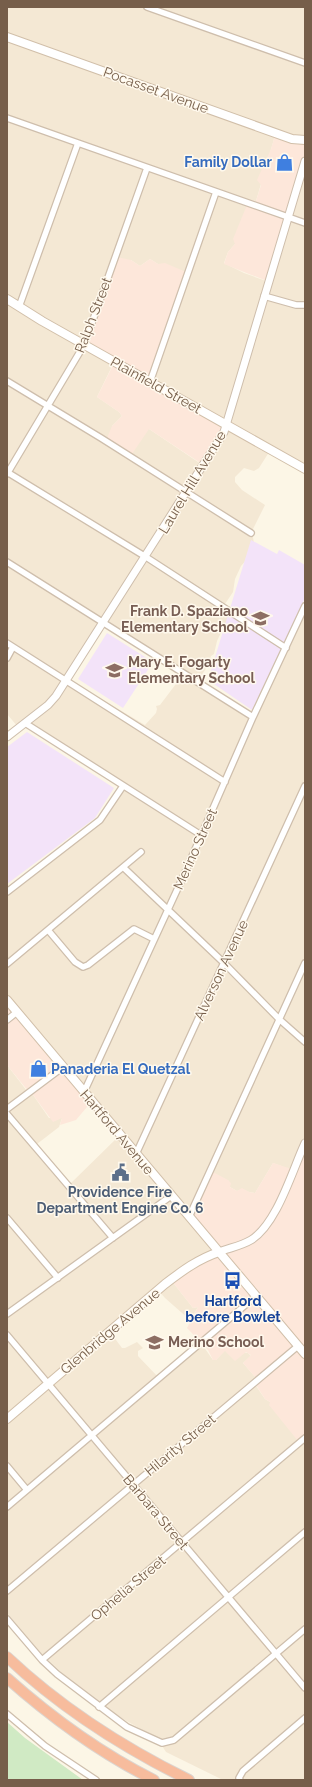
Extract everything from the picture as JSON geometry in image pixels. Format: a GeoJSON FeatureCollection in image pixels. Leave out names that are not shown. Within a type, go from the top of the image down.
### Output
{"type":"FeatureCollection","features":[{"type":"Feature","properties":{"kind":"highway"},"geometry":{"type":"LineString","coordinates":[[7,1657],[44,1690],[97,1729],[138,1755],[189,1780]]}},
{"type":"Feature","properties":{"kind":"highway"},"geometry":{"type":"LineString","coordinates":[[7,1678],[64,1724],[147,1780]]}},
{"type":"Feature","properties":{"kind":"highway"},"geometry":{"type":"LineString","coordinates":[[126,1765],[154,1780]]}},
{"type":"Feature","properties":{"kind":"main road","name":"Pocasset Avenue"},"geometry":{"type":"LineString","coordinates":[[7,37],[292,139],[305,140]]}},
{"type":"Feature","properties":{"kind":"main road","name":"Plainfield Street"},"geometry":{"type":"LineString","coordinates":[[7,299],[84,345],[305,469]]}},
{"type":"Feature","properties":{"kind":"main road","name":"Hartford Avenue"},"geometry":{"type":"LineString","coordinates":[[7,1000],[305,1354]]}},
{"type":"Feature","properties":{"kind":"main road","name":"Glenbridge Avenue"},"geometry":{"type":"LineString","coordinates":[[7,1419],[165,1284],[197,1261],[218,1252]]}},
{"type":"Feature","properties":{"kind":"street"},"geometry":{"type":"LineString","coordinates":[[147,7],[305,63]]}},
{"type":"Feature","properties":{"kind":"street"},"geometry":{"type":"LineString","coordinates":[[7,119],[287,218],[305,223]]}},
{"type":"Feature","properties":{"kind":"street"},"geometry":{"type":"LineString","coordinates":[[19,307],[78,143]]}},
{"type":"Feature","properties":{"kind":"street","name":"Laurel Hill Avenue"},"geometry":{"type":"LineString","coordinates":[[7,737],[52,702],[146,557],[224,432],[305,161]]}},
{"type":"Feature","properties":{"kind":"street","name":"Ralph Street"},"geometry":{"type":"LineString","coordinates":[[7,473],[49,406],[84,345],[147,168]]}},
{"type":"Feature","properties":{"kind":"street"},"geometry":{"type":"LineString","coordinates":[[150,382],[216,192]]}},
{"type":"Feature","properties":{"kind":"street"},"geometry":{"type":"LineString","coordinates":[[264,296],[296,305],[305,304]]}},
{"type":"Feature","properties":{"kind":"street"},"geometry":{"type":"LineString","coordinates":[[7,381],[251,533]]}},
{"type":"Feature","properties":{"kind":"street"},"geometry":{"type":"LineString","coordinates":[[7,473],[146,557],[286,648]]}},
{"type":"Feature","properties":{"kind":"street"},"geometry":{"type":"LineString","coordinates":[[7,562],[253,718]]}},
{"type":"Feature","properties":{"kind":"street","name":"Merino Street"},"geometry":{"type":"LineString","coordinates":[[84,1092],[305,606]]}},
{"type":"Feature","properties":{"kind":"street"},"geometry":{"type":"LineString","coordinates":[[7,643],[225,782]]}},
{"type":"Feature","properties":{"kind":"street"},"geometry":{"type":"LineString","coordinates":[[7,658],[13,647]]}},
{"type":"Feature","properties":{"kind":"street"},"geometry":{"type":"LineString","coordinates":[[25,724],[201,835]]}},
{"type":"Feature","properties":{"kind":"street"},"geometry":{"type":"LineString","coordinates":[[7,892],[100,820],[123,786]]}},
{"type":"Feature","properties":{"kind":"street","name":"Alverson Avenue"},"geometry":{"type":"LineString","coordinates":[[136,1154],[305,786]]}},
{"type":"Feature","properties":{"kind":"street"},"geometry":{"type":"LineString","coordinates":[[7,964],[142,852]]}},
{"type":"Feature","properties":{"kind":"street"},"geometry":{"type":"LineString","coordinates":[[124,868],[224,963],[279,1019],[305,1042]]}},
{"type":"Feature","properties":{"kind":"street"},"geometry":{"type":"LineString","coordinates":[[48,930],[75,962],[82,966],[88,964],[134,929],[154,939]]}},
{"type":"Feature","properties":{"kind":"street"},"geometry":{"type":"LineString","coordinates":[[189,1217],[305,963]]}},
{"type":"Feature","properties":{"kind":"street"},"geometry":{"type":"LineString","coordinates":[[7,1020],[16,1012]]}},
{"type":"Feature","properties":{"kind":"street"},"geometry":{"type":"LineString","coordinates":[[7,1109],[63,1068]]}},
{"type":"Feature","properties":{"kind":"street"},"geometry":{"type":"LineString","coordinates":[[7,1114],[113,1238]]}},
{"type":"Feature","properties":{"kind":"street"},"geometry":{"type":"LineString","coordinates":[[218,1252],[246,1243],[264,1228],[274,1212],[305,1143]]}},
{"type":"Feature","properties":{"kind":"street"},"geometry":{"type":"LineString","coordinates":[[7,1314],[171,1196]]}},
{"type":"Feature","properties":{"kind":"street"},"geometry":{"type":"LineString","coordinates":[[7,1218],[58,1278]]}},
{"type":"Feature","properties":{"kind":"street"},"geometry":{"type":"LineString","coordinates":[[7,1506],[256,1296]]}},
{"type":"Feature","properties":{"kind":"street","name":"Barbara Street"},"geometry":{"type":"LineString","coordinates":[[7,1335],[305,1688]]}},
{"type":"Feature","properties":{"kind":"street","name":"Hilarity Street"},"geometry":{"type":"LineString","coordinates":[[7,1591],[298,1346]]}},
{"type":"Feature","properties":{"kind":"street","name":"Ophelia Street"},"geometry":{"type":"LineString","coordinates":[[42,1660],[305,1438]]}},
{"type":"Feature","properties":{"kind":"street"},"geometry":{"type":"LineString","coordinates":[[7,1466],[27,1490]]}},
{"type":"Feature","properties":{"kind":"street"},"geometry":{"type":"LineString","coordinates":[[99,1707],[305,1532]]}},
{"type":"Feature","properties":{"kind":"street"},"geometry":{"type":"LineString","coordinates":[[7,1619],[42,1660],[57,1674],[119,1722],[156,1742],[169,1742],[305,1629]]}},
{"type":"Feature","properties":{"kind":"street"},"geometry":{"type":"LineString","coordinates":[[7,1714],[45,1746],[96,1780]]}},
{"type":"Feature","properties":{"kind":"street"},"geometry":{"type":"LineString","coordinates":[[239,1779],[243,1771],[305,1718]]}},
{"type":"Feature","properties":{"kind":"shaded area"},"geometry":{"type":"Polygon","coordinates":[[[7,7],[305,7],[305,137],[297,137],[276,132],[256,201],[249,200],[235,244],[228,252],[224,263],[244,273],[266,281],[305,167],[305,467],[271,449],[259,468],[254,471],[244,468],[235,477],[235,482],[242,490],[265,505],[252,531],[255,550],[241,566],[235,579],[233,592],[225,604],[234,611],[225,624],[217,641],[214,654],[211,656],[207,667],[199,679],[253,713],[305,606],[305,1146],[292,1170],[273,1163],[255,1193],[242,1189],[237,1191],[230,1187],[228,1180],[217,1247],[171,1280],[193,1308],[198,1307],[190,1320],[159,1291],[110,1332],[122,1348],[137,1342],[143,1348],[138,1351],[138,1356],[158,1377],[201,1343],[213,1360],[216,1360],[225,1350],[248,1353],[251,1356],[243,1363],[256,1378],[254,1383],[265,1399],[270,1402],[305,1437],[305,1780],[223,1780],[166,1752],[157,1738],[116,1715],[63,1674],[40,1652],[7,1613],[7,1065],[27,1091],[31,1092],[49,1118],[62,1118],[59,1127],[37,1144],[70,1184],[120,1135],[7,995],[7,892],[100,821],[122,787],[26,722],[18,727],[7,714],[7,47],[9,40],[7,38],[7,7]],[[150,259],[140,266],[131,260],[115,360],[97,397],[119,412],[122,416],[112,426],[149,429],[204,466],[152,381],[186,272],[158,264],[150,259]],[[105,620],[68,679],[145,725],[156,713],[156,706],[160,705],[185,672],[105,620]]]}},
{"type":"Feature","properties":{"kind":"shaded area"},"geometry":{"type":"Polygon","coordinates":[[[276,132],[293,137],[305,137],[305,167],[267,281],[224,264],[228,252],[235,244],[233,239],[249,200],[256,201],[261,185],[257,180],[271,149],[276,132]]]}},
{"type":"Feature","properties":{"kind":"shaded area"},"geometry":{"type":"Polygon","coordinates":[[[117,257],[131,260],[140,266],[150,259],[158,264],[165,263],[186,272],[151,379],[226,422],[205,466],[149,429],[132,454],[107,438],[112,426],[122,416],[119,412],[97,397],[115,361],[85,343],[117,257]]]}},
{"type":"Feature","properties":{"kind":"shaded area","name":"Frank D. Spaziano Elementary School"},"geometry":{"type":"Polygon","coordinates":[[[251,540],[277,554],[279,550],[305,565],[305,598],[252,710],[208,680],[251,540]]]}},
{"type":"Feature","properties":{"kind":"shaded area","name":"Mary E. Fogarty Elementary School"},"geometry":{"type":"Polygon","coordinates":[[[107,633],[153,662],[123,708],[78,679],[107,633]]]}},
{"type":"Feature","properties":{"kind":"shaded area"},"geometry":{"type":"Polygon","coordinates":[[[27,732],[114,788],[95,818],[7,884],[7,747],[27,732]]]}},
{"type":"Feature","properties":{"kind":"shaded area"},"geometry":{"type":"Polygon","coordinates":[[[7,995],[92,1101],[76,1120],[60,1125],[62,1118],[53,1122],[31,1092],[28,1091],[7,1065],[7,995]]]}},
{"type":"Feature","properties":{"kind":"shaded area"},"geometry":{"type":"Polygon","coordinates":[[[305,1146],[305,1437],[298,1441],[269,1405],[270,1402],[265,1399],[254,1382],[256,1378],[243,1363],[251,1355],[246,1352],[235,1361],[225,1351],[216,1360],[213,1360],[208,1350],[187,1328],[198,1307],[193,1308],[171,1280],[218,1251],[191,1216],[211,1171],[228,1180],[231,1183],[230,1187],[237,1191],[242,1188],[249,1192],[255,1193],[273,1163],[292,1169],[305,1146]]]}},
{"type":"Feature","properties":{"kind":"green space"},"geometry":{"type":"Polygon","coordinates":[[[7,1722],[25,1738],[83,1780],[7,1780],[7,1722]]]}},
{"type":"Feature","properties":{"kind":"place","name":"Family Dollar"},"geometry":{"type":"Point","coordinates":[285,162]}},
{"type":"Feature","properties":{"kind":"place","name":"Frank D. Spaziano Elementary School"},"geometry":{"type":"Point","coordinates":[261,619]}},
{"type":"Feature","properties":{"kind":"place","name":"Mary E. Fogarty Elementary School"},"geometry":{"type":"Point","coordinates":[115,670]}},
{"type":"Feature","properties":{"kind":"place","name":"Panaderia El Quetzal"},"geometry":{"type":"Point","coordinates":[38,1069]}},
{"type":"Feature","properties":{"kind":"place","name":"Providence Fire Department Engine Co. 6"},"geometry":{"type":"Point","coordinates":[120,1172]}},
{"type":"Feature","properties":{"kind":"place","name":"Hartford before Bowlet"},"geometry":{"type":"Point","coordinates":[233,1281]}},
{"type":"Feature","properties":{"kind":"place","name":"Merino School"},"geometry":{"type":"Point","coordinates":[155,1342]}}]}
